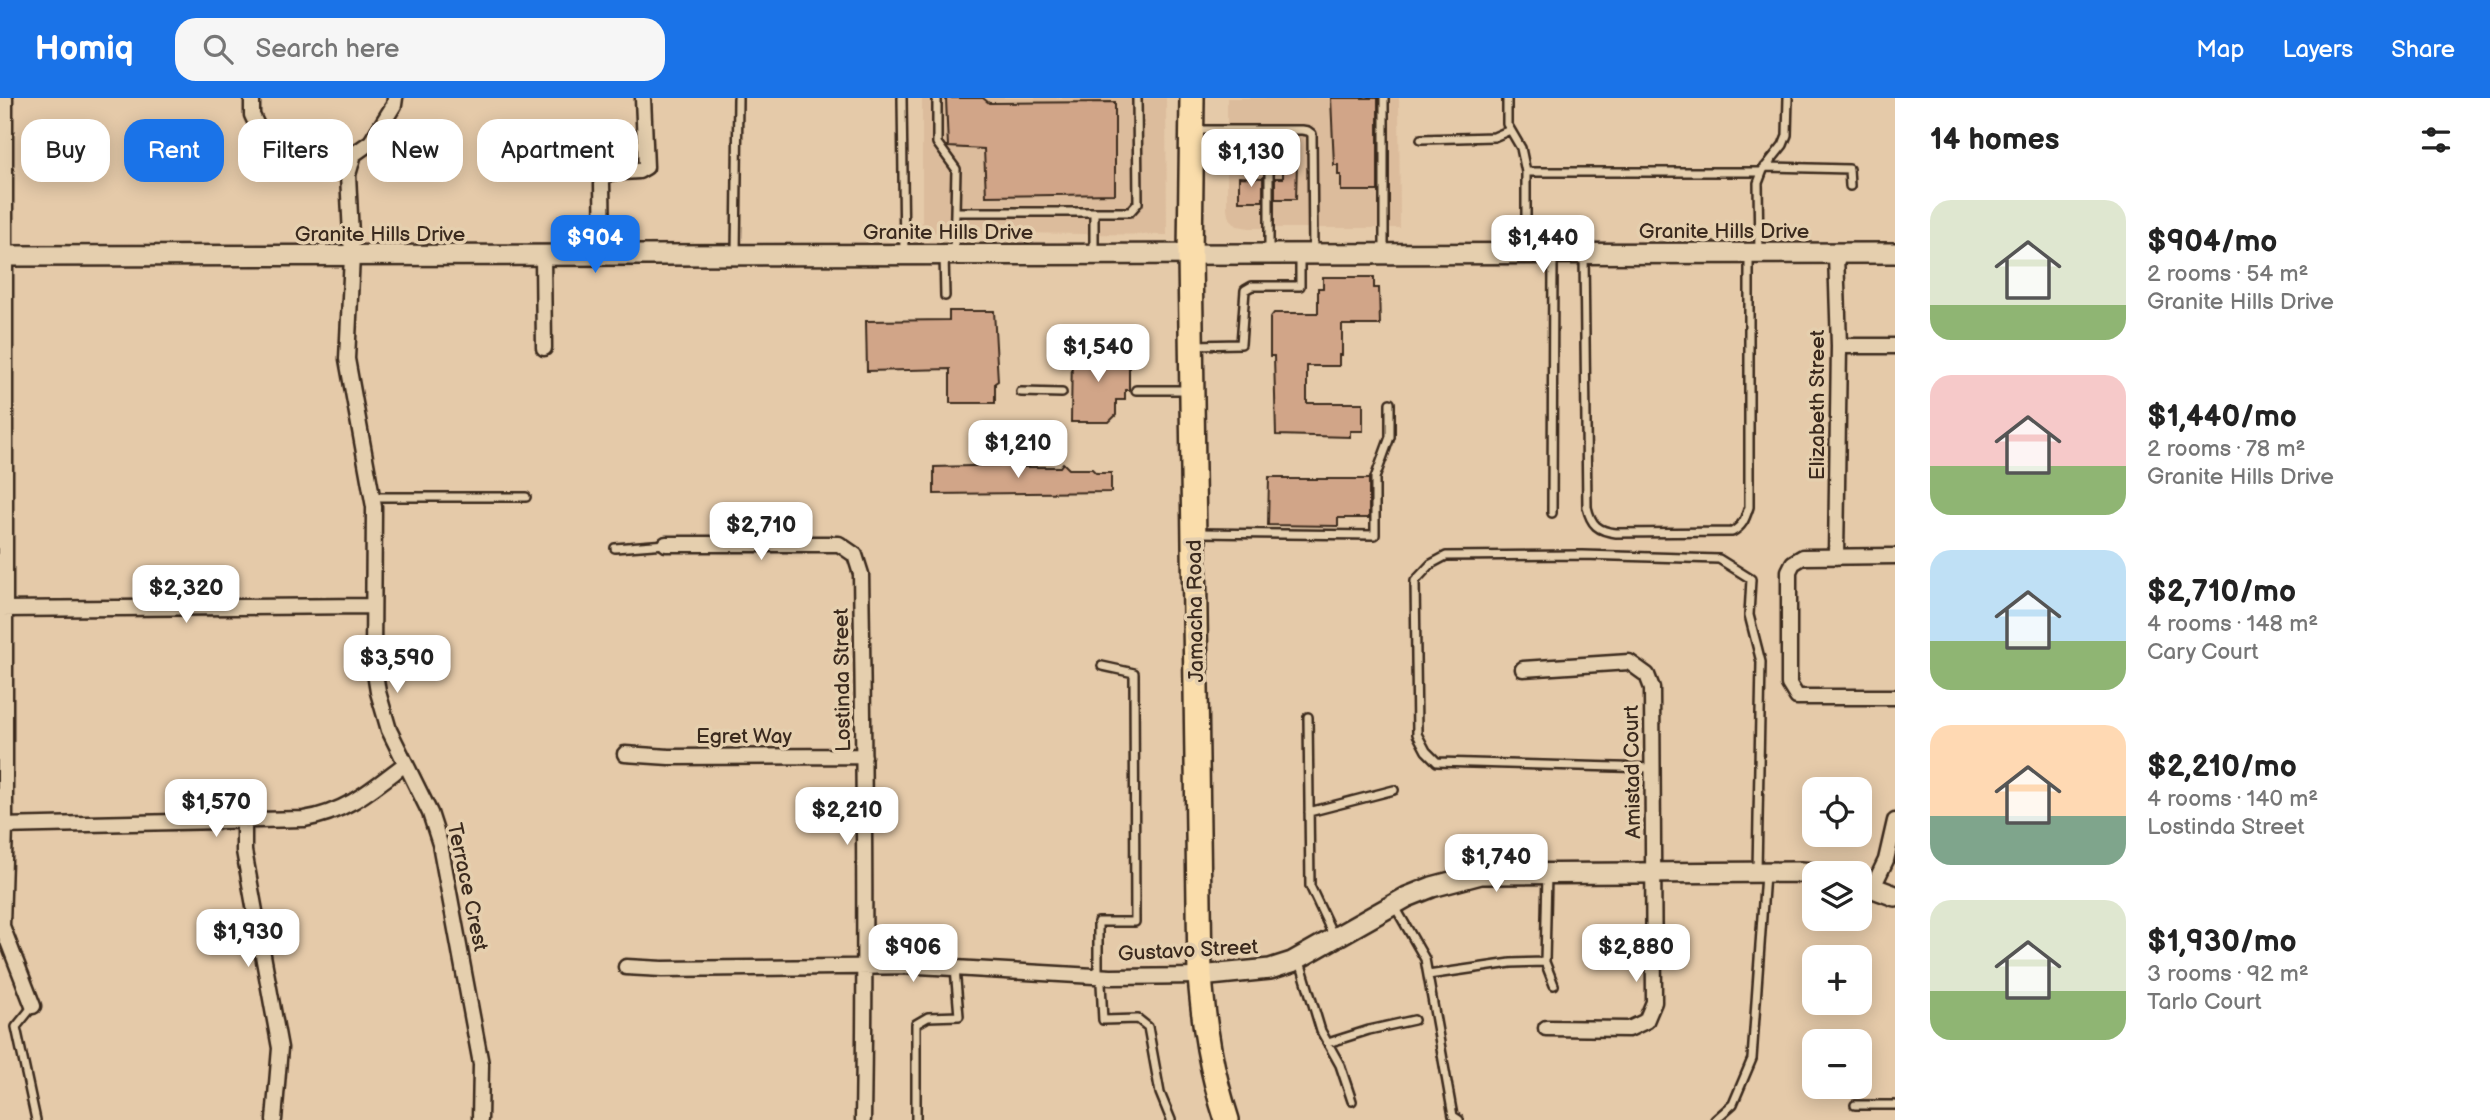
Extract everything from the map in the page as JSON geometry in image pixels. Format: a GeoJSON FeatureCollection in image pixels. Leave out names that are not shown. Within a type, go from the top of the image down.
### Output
{"type":"FeatureCollection","features":[{"type":"Feature","properties":{"kind":"main road","name":"Jamacha Road"},"geometry":{"type":"LineString","coordinates":[[1192,98],[1192,390],[1200,976],[1204,1026],[1215,1083],[1227,1120]]}},
{"type":"Feature","properties":{"kind":"street"},"geometry":{"type":"LineString","coordinates":[[5,98],[2,148],[2,926],[33,1006]]}},
{"type":"Feature","properties":{"kind":"street"},"geometry":{"type":"LineString","coordinates":[[252,98],[252,115],[261,134],[286,142],[338,146],[354,154],[371,142],[394,105],[395,98]]}},
{"type":"Feature","properties":{"kind":"street"},"geometry":{"type":"LineString","coordinates":[[603,254],[602,182],[605,173],[639,171],[646,167],[643,98]]}},
{"type":"Feature","properties":{"kind":"street","name":"Terrace Crest"},"geometry":{"type":"LineString","coordinates":[[354,154],[348,174],[352,256],[347,359],[373,497],[373,661],[377,692],[389,730],[430,813],[440,844],[481,1064],[480,1120]]}},
{"type":"Feature","properties":{"kind":"street","name":"Granite Hills Drive"},"geometry":{"type":"LineString","coordinates":[[2,257],[1895,253]]}},
{"type":"Feature","properties":{"kind":"street","name":"Elizabeth Street"},"geometry":{"type":"LineString","coordinates":[[1836,254],[1839,346],[1836,557]]}},
{"type":"Feature","properties":{"kind":"street"},"geometry":{"type":"LineString","coordinates":[[543,256],[544,348]]}},
{"type":"Feature","properties":{"kind":"street"},"geometry":{"type":"LineString","coordinates":[[1839,346],[1895,346]]}},
{"type":"Feature","properties":{"kind":"street","name":"Lostinda Street"},"geometry":{"type":"LineString","coordinates":[[666,544],[839,544],[855,555],[861,575],[864,756],[866,967],[863,1120]]}},
{"type":"Feature","properties":{"kind":"street"},"geometry":{"type":"LineString","coordinates":[[1895,556],[1803,557],[1793,563],[1789,571],[1789,684],[1797,697],[1895,697]]}},
{"type":"Feature","properties":{"kind":"street"},"geometry":{"type":"LineString","coordinates":[[2,609],[372,606]]}},
{"type":"Feature","properties":{"kind":"street","name":"Amistad Court"},"geometry":{"type":"LineString","coordinates":[[1522,669],[1629,662],[1647,675],[1652,688],[1654,1002],[1646,1021],[1629,1029],[1546,1028]]}},
{"type":"Feature","properties":{"kind":"street","name":"Egret Way"},"geometry":{"type":"LineString","coordinates":[[625,754],[669,757],[864,756]]}},
{"type":"Feature","properties":{"kind":"street"},"geometry":{"type":"LineString","coordinates":[[2,826],[304,819],[329,814],[351,805],[405,764]]}},
{"type":"Feature","properties":{"kind":"street"},"geometry":{"type":"LineString","coordinates":[[244,821],[244,851],[280,1048],[274,1120]]}},
{"type":"Feature","properties":{"kind":"street"},"geometry":{"type":"LineString","coordinates":[[1872,878],[1886,860],[1895,821]]}},
{"type":"Feature","properties":{"kind":"street","name":"Gustavo Street"},"geometry":{"type":"LineString","coordinates":[[626,967],[955,968],[1098,976],[1200,976],[1270,969],[1299,958],[1394,904],[1432,887],[1481,874],[1802,873]]}},
{"type":"Feature","properties":{"kind":"street"},"geometry":{"type":"LineString","coordinates":[[1872,887],[1895,896]]}},
{"type":"Feature","properties":{"kind":"street"},"geometry":{"type":"LineString","coordinates":[[0,960],[17,963]]}},
{"type":"Feature","properties":{"kind":"lane"},"geometry":{"type":"LineString","coordinates":[[736,254],[738,98]]}},
{"type":"Feature","properties":{"kind":"lane"},"geometry":{"type":"LineString","coordinates":[[902,98],[904,254]]}},
{"type":"Feature","properties":{"kind":"lane"},"geometry":{"type":"LineString","coordinates":[[937,98],[937,144],[956,169],[955,212],[945,296]]}},
{"type":"Feature","properties":{"kind":"lane"},"geometry":{"type":"LineString","coordinates":[[955,212],[1130,212],[1138,203],[1138,98]]}},
{"type":"Feature","properties":{"kind":"lane"},"geometry":{"type":"LineString","coordinates":[[1384,98],[1384,255]]}},
{"type":"Feature","properties":{"kind":"lane"},"geometry":{"type":"LineString","coordinates":[[1507,98],[1507,124],[1521,148],[1526,172],[1526,254]]}},
{"type":"Feature","properties":{"kind":"lane"},"geometry":{"type":"LineString","coordinates":[[1584,254],[1589,517],[1599,529],[1616,533],[1732,532],[1742,524],[1749,507],[1758,183],[1787,135],[1788,98]]}},
{"type":"Feature","properties":{"kind":"lane"},"geometry":{"type":"LineString","coordinates":[[1192,130],[1301,130],[1312,134],[1306,255],[1300,286],[1252,286],[1245,290],[1241,344],[1192,345]]}},
{"type":"Feature","properties":{"kind":"lane"},"geometry":{"type":"LineString","coordinates":[[1421,139],[1494,137],[1510,130]]}},
{"type":"Feature","properties":{"kind":"lane"},"geometry":{"type":"LineString","coordinates":[[1192,165],[1269,165],[1269,255]]}},
{"type":"Feature","properties":{"kind":"lane"},"geometry":{"type":"LineString","coordinates":[[1526,172],[1849,169],[1850,186]]}},
{"type":"Feature","properties":{"kind":"lane"},"geometry":{"type":"LineString","coordinates":[[1094,212],[1094,255]]}},
{"type":"Feature","properties":{"kind":"lane"},"geometry":{"type":"LineString","coordinates":[[1552,513],[1553,254]]}},
{"type":"Feature","properties":{"kind":"lane"},"geometry":{"type":"LineString","coordinates":[[1062,341],[1135,342]]}},
{"type":"Feature","properties":{"kind":"lane"},"geometry":{"type":"LineString","coordinates":[[1136,390],[1192,390]]}},
{"type":"Feature","properties":{"kind":"lane"},"geometry":{"type":"LineString","coordinates":[[1021,392],[1062,393]]}},
{"type":"Feature","properties":{"kind":"lane"},"geometry":{"type":"LineString","coordinates":[[1194,533],[1374,535],[1375,478],[1390,437],[1390,403]]}},
{"type":"Feature","properties":{"kind":"lane"},"geometry":{"type":"LineString","coordinates":[[373,497],[526,497]]}},
{"type":"Feature","properties":{"kind":"lane"},"geometry":{"type":"LineString","coordinates":[[615,548],[666,544]]}},
{"type":"Feature","properties":{"kind":"lane"},"geometry":{"type":"LineString","coordinates":[[1653,768],[1437,762],[1426,751],[1417,734],[1415,581],[1431,564],[1446,556],[1570,555],[1719,559],[1751,579],[1749,615],[1761,662],[1761,872],[1752,1059],[1732,1104],[1715,1120]]}},
{"type":"Feature","properties":{"kind":"lane"},"geometry":{"type":"LineString","coordinates":[[1102,666],[1134,673],[1135,922],[1098,922],[1098,976],[1103,1020],[1138,1020],[1148,1027],[1160,1093],[1171,1120]]}},
{"type":"Feature","properties":{"kind":"lane"},"geometry":{"type":"LineString","coordinates":[[1308,717],[1310,886],[1335,937]]}},
{"type":"Feature","properties":{"kind":"lane"},"geometry":{"type":"LineString","coordinates":[[1309,812],[1394,790]]}},
{"type":"Feature","properties":{"kind":"lane"},"geometry":{"type":"LineString","coordinates":[[1547,874],[1545,962],[1553,985]]}},
{"type":"Feature","properties":{"kind":"lane"},"geometry":{"type":"LineString","coordinates":[[1394,904],[1425,959],[1453,1116],[1459,1120]]}},
{"type":"Feature","properties":{"kind":"lane"},"geometry":{"type":"LineString","coordinates":[[1299,958],[1321,1031],[1340,1065],[1352,1101]]}},
{"type":"Feature","properties":{"kind":"lane"},"geometry":{"type":"LineString","coordinates":[[1428,975],[1511,963],[1545,962]]}},
{"type":"Feature","properties":{"kind":"lane"},"geometry":{"type":"LineString","coordinates":[[916,1120],[916,1024],[928,1017],[960,1016],[955,968]]}},
{"type":"Feature","properties":{"kind":"lane"},"geometry":{"type":"LineString","coordinates":[[33,1006],[16,1027],[36,1120]]}},
{"type":"Feature","properties":{"kind":"lane"},"geometry":{"type":"LineString","coordinates":[[1328,1043],[1414,1020]]}},
{"type":"Feature","properties":{"kind":"lane"},"geometry":{"type":"LineString","coordinates":[[1855,1105],[1895,1105]]}},
{"type":"Feature","properties":{"kind":"shaded area"},"geometry":{"type":"Polygon","coordinates":[[[922,98],[1166,98],[1167,235],[922,232],[922,98]]]}},
{"type":"Feature","properties":{"kind":"shaded area"},"geometry":{"type":"Polygon","coordinates":[[[1227,98],[1399,98],[1400,228],[1237,226],[1228,216],[1227,207],[1227,98]]]}},
{"type":"Feature","properties":{"kind":"building"},"geometry":{"type":"Polygon","coordinates":[[[946,98],[983,98],[989,103],[1115,102],[1115,194],[986,196],[984,149],[948,147],[946,98]]]}},
{"type":"Feature","properties":{"kind":"building"},"geometry":{"type":"Polygon","coordinates":[[[1331,98],[1378,98],[1378,191],[1341,191],[1341,175],[1338,175],[1338,165],[1334,165],[1331,98]]]}},
{"type":"Feature","properties":{"kind":"building"},"geometry":{"type":"Polygon","coordinates":[[[1283,162],[1297,162],[1296,199],[1275,199],[1275,178],[1283,178],[1283,162]]]}},
{"type":"Feature","properties":{"kind":"building"},"geometry":{"type":"Polygon","coordinates":[[[1239,177],[1263,178],[1263,201],[1239,201],[1239,177]]]}},
{"type":"Feature","properties":{"kind":"building"},"geometry":{"type":"Polygon","coordinates":[[[1323,277],[1374,277],[1374,288],[1379,288],[1380,325],[1342,325],[1342,355],[1339,355],[1339,366],[1307,366],[1307,403],[1363,403],[1363,431],[1350,431],[1350,437],[1276,435],[1270,318],[1274,313],[1318,313],[1318,288],[1323,288],[1323,277]]]}},
{"type":"Feature","properties":{"kind":"building"},"geometry":{"type":"Polygon","coordinates":[[[949,311],[994,311],[998,381],[995,383],[995,403],[950,403],[950,369],[867,371],[866,321],[949,320],[949,311]]]}},
{"type":"Feature","properties":{"kind":"building"},"geometry":{"type":"Polygon","coordinates":[[[1072,351],[1129,351],[1129,390],[1125,390],[1125,400],[1116,400],[1116,415],[1109,422],[1071,422],[1072,351]]]}},
{"type":"Feature","properties":{"kind":"building"},"geometry":{"type":"Polygon","coordinates":[[[1063,463],[1069,469],[1092,469],[1096,473],[1111,473],[1111,492],[934,494],[934,467],[1060,467],[1063,463]]]}},
{"type":"Feature","properties":{"kind":"building"},"geometry":{"type":"Polygon","coordinates":[[[1269,477],[1369,479],[1369,518],[1338,518],[1338,526],[1268,525],[1269,477]]]}}]}
